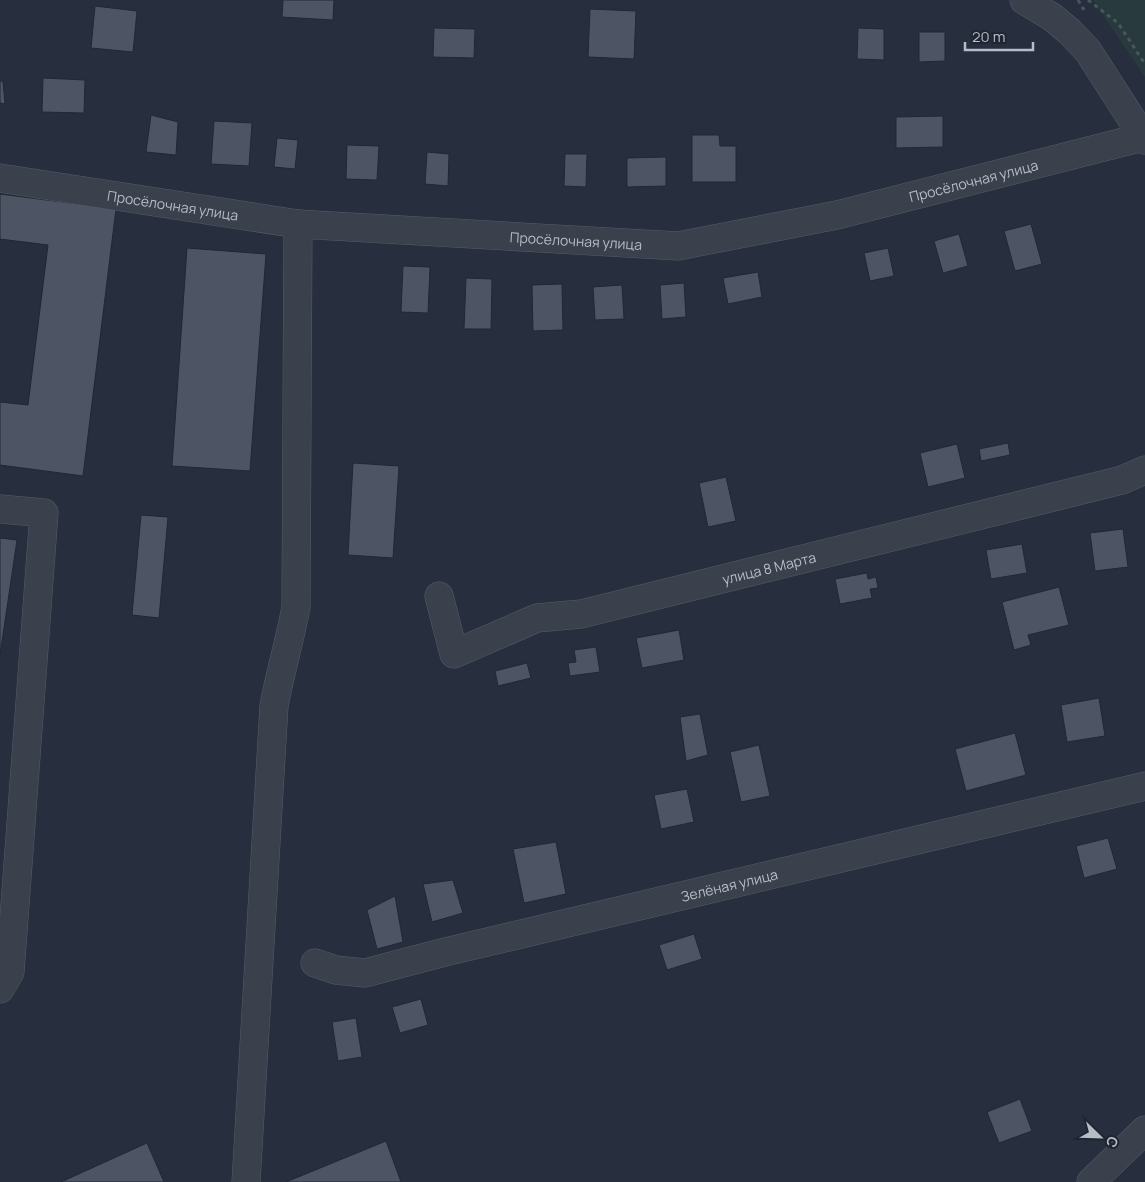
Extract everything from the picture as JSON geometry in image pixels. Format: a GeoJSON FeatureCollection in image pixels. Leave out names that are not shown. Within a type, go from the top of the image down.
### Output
{"type":"FeatureCollection","features":[{"type":"Feature","properties":{"kind":"street"},"geometry":{"type":"LineString","coordinates":[[1024,0],[1070,32],[1088,51],[1144,139]]}},
{"type":"Feature","properties":{"kind":"street","name":"Просёлочная улица"},"geometry":{"type":"LineString","coordinates":[[0,178],[298,224],[678,246],[837,215],[1144,139]]}},
{"type":"Feature","properties":{"kind":"street"},"geometry":{"type":"LineString","coordinates":[[246,1182],[274,706],[296,607],[298,224]]}},
{"type":"Feature","properties":{"kind":"street","name":"улица 8 Марта"},"geometry":{"type":"LineString","coordinates":[[439,596],[454,654],[537,618],[580,614],[1122,480],[1145,470]]}},
{"type":"Feature","properties":{"kind":"street"},"geometry":{"type":"LineString","coordinates":[[0,509],[44,514],[10,972],[0,989]]}},
{"type":"Feature","properties":{"kind":"street","name":"Зелёная улица"},"geometry":{"type":"LineString","coordinates":[[315,963],[336,970],[365,973],[445,952],[1145,786]]}},
{"type":"Feature","properties":{"kind":"street"},"geometry":{"type":"LineString","coordinates":[[1091,1182],[1145,1130]]}},
{"type":"Feature","properties":{"kind":"path"},"geometry":{"type":"LineString","coordinates":[[1088,0],[1118,23],[1145,64]]}},
{"type":"Feature","properties":{"kind":"shaded area"},"geometry":{"type":"Polygon","coordinates":[[[1093,0],[1145,0],[1145,77],[1093,0]]]}},
{"type":"Feature","properties":{"kind":"building"},"geometry":{"type":"Polygon","coordinates":[[[283,0],[334,0],[333,20],[282,17],[283,0]]]}},
{"type":"Feature","properties":{"kind":"building"},"geometry":{"type":"Polygon","coordinates":[[[95,6],[137,11],[133,52],[91,48],[95,6]]]}},
{"type":"Feature","properties":{"kind":"building"},"geometry":{"type":"Polygon","coordinates":[[[590,9],[636,11],[634,59],[588,57],[590,9]]]}},
{"type":"Feature","properties":{"kind":"building"},"geometry":{"type":"Polygon","coordinates":[[[434,28],[475,29],[474,58],[433,57],[434,28]]]}},
{"type":"Feature","properties":{"kind":"building"},"geometry":{"type":"Polygon","coordinates":[[[858,28],[884,29],[884,60],[857,59],[858,28]]]}},
{"type":"Feature","properties":{"kind":"building"},"geometry":{"type":"Polygon","coordinates":[[[919,32],[945,32],[945,61],[919,62],[919,32]]]}},
{"type":"Feature","properties":{"kind":"building"},"geometry":{"type":"Polygon","coordinates":[[[43,78],[85,80],[84,113],[42,112],[43,78]]]}},
{"type":"Feature","properties":{"kind":"building"},"geometry":{"type":"Polygon","coordinates":[[[0,81],[3,81],[5,104],[0,103],[0,81]]]}},
{"type":"Feature","properties":{"kind":"building"},"geometry":{"type":"Polygon","coordinates":[[[151,115],[178,122],[176,155],[146,152],[151,115]]]}},
{"type":"Feature","properties":{"kind":"building"},"geometry":{"type":"Polygon","coordinates":[[[943,116],[943,147],[896,148],[896,117],[943,116]]]}},
{"type":"Feature","properties":{"kind":"building"},"geometry":{"type":"Polygon","coordinates":[[[214,121],[252,123],[249,166],[211,164],[214,121]]]}},
{"type":"Feature","properties":{"kind":"building"},"geometry":{"type":"Polygon","coordinates":[[[692,135],[719,135],[720,146],[736,146],[736,182],[692,182],[692,135]]]}},
{"type":"Feature","properties":{"kind":"building"},"geometry":{"type":"Polygon","coordinates":[[[277,138],[298,140],[295,169],[274,167],[277,138]]]}},
{"type":"Feature","properties":{"kind":"building"},"geometry":{"type":"Polygon","coordinates":[[[347,145],[379,146],[377,180],[346,179],[347,145]]]}},
{"type":"Feature","properties":{"kind":"building"},"geometry":{"type":"Polygon","coordinates":[[[427,152],[449,154],[448,186],[425,184],[427,152]]]}},
{"type":"Feature","properties":{"kind":"building"},"geometry":{"type":"Polygon","coordinates":[[[565,154],[587,154],[586,187],[564,186],[565,154]]]}},
{"type":"Feature","properties":{"kind":"building"},"geometry":{"type":"Polygon","coordinates":[[[666,157],[666,186],[627,187],[627,158],[666,157]]]}},
{"type":"Feature","properties":{"kind":"building"},"geometry":{"type":"Polygon","coordinates":[[[0,194],[116,209],[83,476],[0,465],[0,402],[28,405],[48,245],[0,239],[0,194]]]}},
{"type":"Feature","properties":{"kind":"building"},"geometry":{"type":"Polygon","coordinates":[[[1031,224],[1042,264],[1015,271],[1004,231],[1031,224]]]}},
{"type":"Feature","properties":{"kind":"building"},"geometry":{"type":"Polygon","coordinates":[[[959,234],[968,266],[943,273],[934,241],[959,234]]]}},
{"type":"Feature","properties":{"kind":"building"},"geometry":{"type":"Polygon","coordinates":[[[187,248],[266,254],[250,471],[172,466],[187,248]]]}},
{"type":"Feature","properties":{"kind":"building"},"geometry":{"type":"Polygon","coordinates":[[[888,248],[894,276],[870,281],[864,253],[888,248]]]}},
{"type":"Feature","properties":{"kind":"building"},"geometry":{"type":"Polygon","coordinates":[[[403,266],[430,267],[428,313],[401,312],[403,266]]]}},
{"type":"Feature","properties":{"kind":"building"},"geometry":{"type":"Polygon","coordinates":[[[758,272],[762,297],[728,304],[723,278],[758,272]]]}},
{"type":"Feature","properties":{"kind":"building"},"geometry":{"type":"Polygon","coordinates":[[[466,278],[492,279],[491,329],[464,329],[466,278]]]}},
{"type":"Feature","properties":{"kind":"building"},"geometry":{"type":"Polygon","coordinates":[[[684,283],[686,317],[662,319],[660,285],[684,283]]]}},
{"type":"Feature","properties":{"kind":"building"},"geometry":{"type":"Polygon","coordinates":[[[562,284],[563,330],[533,331],[532,285],[562,284]]]}},
{"type":"Feature","properties":{"kind":"building"},"geometry":{"type":"Polygon","coordinates":[[[622,285],[624,319],[595,320],[593,287],[622,285]]]}},
{"type":"Feature","properties":{"kind":"building"},"geometry":{"type":"Polygon","coordinates":[[[1008,443],[1010,455],[981,461],[979,449],[1008,443]]]}},
{"type":"Feature","properties":{"kind":"building"},"geometry":{"type":"Polygon","coordinates":[[[957,444],[965,478],[928,487],[920,453],[957,444]]]}},
{"type":"Feature","properties":{"kind":"building"},"geometry":{"type":"Polygon","coordinates":[[[353,463],[399,466],[393,558],[348,555],[353,463]]]}},
{"type":"Feature","properties":{"kind":"building"},"geometry":{"type":"Polygon","coordinates":[[[726,477],[736,521],[708,527],[699,483],[726,477]]]}},
{"type":"Feature","properties":{"kind":"building"},"geometry":{"type":"Polygon","coordinates":[[[141,515],[168,517],[159,618],[132,615],[141,515]]]}},
{"type":"Feature","properties":{"kind":"building"},"geometry":{"type":"Polygon","coordinates":[[[1123,529],[1128,567],[1095,571],[1090,533],[1123,529]]]}},
{"type":"Feature","properties":{"kind":"building"},"geometry":{"type":"Polygon","coordinates":[[[0,538],[17,540],[0,655],[0,538]]]}},
{"type":"Feature","properties":{"kind":"building"},"geometry":{"type":"Polygon","coordinates":[[[1022,544],[1027,573],[991,579],[986,550],[1022,544]]]}},
{"type":"Feature","properties":{"kind":"building"},"geometry":{"type":"Polygon","coordinates":[[[867,573],[868,579],[876,577],[878,588],[870,589],[872,598],[840,604],[835,579],[867,573]]]}},
{"type":"Feature","properties":{"kind":"building"},"geometry":{"type":"Polygon","coordinates":[[[1059,587],[1069,625],[1028,635],[1031,645],[1014,650],[1002,602],[1059,587]]]}},
{"type":"Feature","properties":{"kind":"building"},"geometry":{"type":"Polygon","coordinates":[[[679,630],[684,660],[642,668],[636,638],[679,630]]]}},
{"type":"Feature","properties":{"kind":"building"},"geometry":{"type":"Polygon","coordinates":[[[596,647],[600,672],[570,676],[568,663],[576,662],[574,650],[596,647]]]}},
{"type":"Feature","properties":{"kind":"building"},"geometry":{"type":"Polygon","coordinates":[[[527,663],[531,678],[498,686],[495,671],[527,663]]]}},
{"type":"Feature","properties":{"kind":"building"},"geometry":{"type":"Polygon","coordinates":[[[1099,698],[1105,736],[1067,742],[1061,705],[1099,698]]]}},
{"type":"Feature","properties":{"kind":"building"},"geometry":{"type":"Polygon","coordinates":[[[700,714],[708,755],[686,761],[680,717],[700,714]]]}},
{"type":"Feature","properties":{"kind":"building"},"geometry":{"type":"Polygon","coordinates":[[[1015,733],[1026,775],[966,791],[955,749],[1015,733]]]}},
{"type":"Feature","properties":{"kind":"building"},"geometry":{"type":"Polygon","coordinates":[[[759,745],[770,796],[741,802],[730,752],[759,745]]]}},
{"type":"Feature","properties":{"kind":"building"},"geometry":{"type":"Polygon","coordinates":[[[687,789],[694,822],[661,829],[654,795],[687,789]]]}},
{"type":"Feature","properties":{"kind":"building"},"geometry":{"type":"Polygon","coordinates":[[[1108,838],[1117,869],[1084,878],[1076,846],[1108,838]]]}},
{"type":"Feature","properties":{"kind":"building"},"geometry":{"type":"Polygon","coordinates":[[[556,842],[566,894],[524,903],[513,849],[556,842]]]}},
{"type":"Feature","properties":{"kind":"building"},"geometry":{"type":"Polygon","coordinates":[[[453,880],[463,913],[432,922],[423,884],[453,880]]]}},
{"type":"Feature","properties":{"kind":"building"},"geometry":{"type":"Polygon","coordinates":[[[395,896],[403,942],[377,949],[367,910],[395,896]]]}},
{"type":"Feature","properties":{"kind":"building"},"geometry":{"type":"Polygon","coordinates":[[[694,934],[702,959],[667,970],[659,945],[694,934]]]}},
{"type":"Feature","properties":{"kind":"building"},"geometry":{"type":"Polygon","coordinates":[[[421,999],[428,1025],[400,1033],[392,1007],[421,999]]]}},
{"type":"Feature","properties":{"kind":"building"},"geometry":{"type":"Polygon","coordinates":[[[356,1018],[362,1057],[338,1061],[332,1022],[356,1018]]]}},
{"type":"Feature","properties":{"kind":"building"},"geometry":{"type":"Polygon","coordinates":[[[1020,1099],[1032,1131],[999,1143],[987,1112],[1020,1099]]]}},
{"type":"Feature","properties":{"kind":"building"},"geometry":{"type":"Polygon","coordinates":[[[386,1141],[401,1182],[286,1182],[386,1141]]]}},
{"type":"Feature","properties":{"kind":"building"},"geometry":{"type":"Polygon","coordinates":[[[147,1143],[164,1182],[61,1182],[147,1143]]]}}]}
